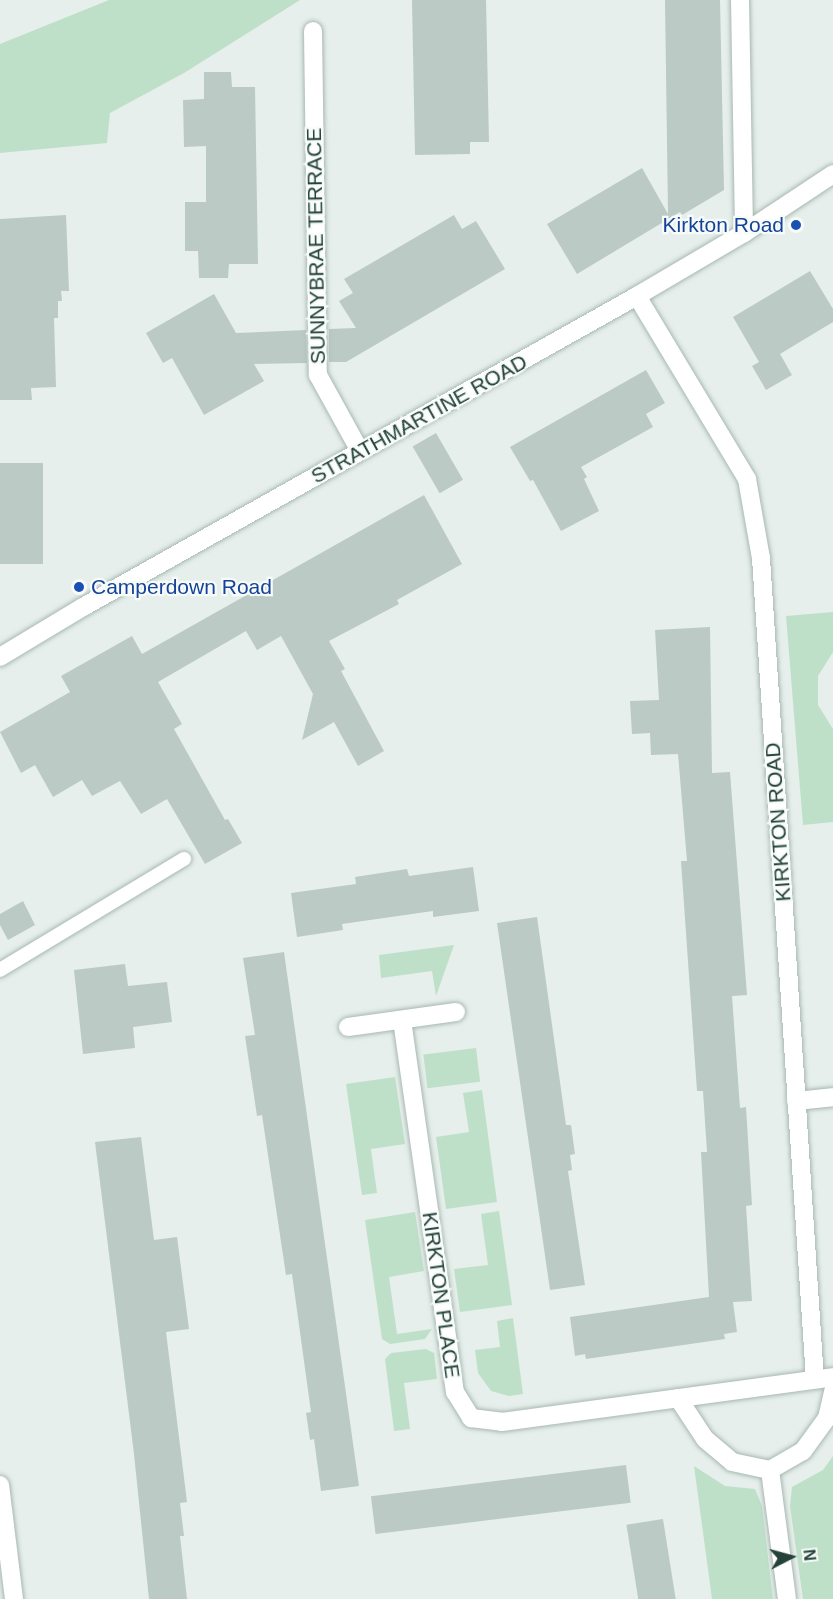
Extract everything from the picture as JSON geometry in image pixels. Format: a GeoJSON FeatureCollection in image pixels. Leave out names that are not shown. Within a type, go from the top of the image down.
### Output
{"type":"FeatureCollection","features":[{"type":"Feature","properties":{"kind":"street"},"geometry":{"type":"LineString","coordinates":[[740,0],[744,233]]}},
{"type":"Feature","properties":{"kind":"street","name":"SUNNYBRAE TERRACE"},"geometry":{"type":"LineString","coordinates":[[313,31],[318,375],[360,451]]}},
{"type":"Feature","properties":{"kind":"street","name":"STRATHMARTINE ROAD"},"geometry":{"type":"LineString","coordinates":[[0,657],[82,607],[637,296],[744,233],[833,174]]}},
{"type":"Feature","properties":{"kind":"street","name":"KIRKTON ROAD"},"geometry":{"type":"LineString","coordinates":[[637,296],[747,479],[761,558],[796,1101],[824,1378]]}},
{"type":"Feature","properties":{"kind":"street"},"geometry":{"type":"LineString","coordinates":[[348,1027],[456,1012]]}},
{"type":"Feature","properties":{"kind":"street","name":"KIRKTON PLACE"},"geometry":{"type":"LineString","coordinates":[[402,1020],[455,1392],[471,1418],[502,1422],[824,1378]]}},
{"type":"Feature","properties":{"kind":"street"},"geometry":{"type":"LineString","coordinates":[[796,1101],[833,1097]]}},
{"type":"Feature","properties":{"kind":"street"},"geometry":{"type":"LineString","coordinates":[[678,1398],[705,1439],[732,1462],[770,1470],[803,1451],[826,1418],[833,1391]]}},
{"type":"Feature","properties":{"kind":"street"},"geometry":{"type":"LineString","coordinates":[[770,1470],[787,1599]]}},
{"type":"Feature","properties":{"kind":"street"},"geometry":{"type":"LineString","coordinates":[[0,1485],[14,1599]]}},
{"type":"Feature","properties":{"kind":"lane"},"geometry":{"type":"LineString","coordinates":[[0,970],[184,859]]}},
{"type":"Feature","properties":{"kind":"green space"},"geometry":{"type":"Polygon","coordinates":[[[109,0],[300,0],[184,73],[110,113],[107,143],[0,153],[0,44],[109,0]]]}},
{"type":"Feature","properties":{"kind":"green space"},"geometry":{"type":"Polygon","coordinates":[[[833,612],[833,652],[818,676],[818,705],[833,729],[833,822],[803,825],[786,616],[833,612]]]}},
{"type":"Feature","properties":{"kind":"green space"},"geometry":{"type":"Polygon","coordinates":[[[454,945],[436,996],[432,971],[381,978],[379,955],[454,945]]]}},
{"type":"Feature","properties":{"kind":"green space"},"geometry":{"type":"Polygon","coordinates":[[[476,1048],[480,1082],[428,1088],[423,1054],[476,1048]]]}},
{"type":"Feature","properties":{"kind":"green space"},"geometry":{"type":"Polygon","coordinates":[[[395,1077],[405,1144],[371,1149],[377,1193],[362,1195],[346,1084],[395,1077]]]}},
{"type":"Feature","properties":{"kind":"green space"},"geometry":{"type":"Polygon","coordinates":[[[482,1090],[497,1202],[446,1209],[436,1137],[469,1132],[463,1093],[482,1090]]]}},
{"type":"Feature","properties":{"kind":"green space"},"geometry":{"type":"Polygon","coordinates":[[[499,1211],[512,1305],[460,1312],[454,1269],[488,1265],[481,1214],[499,1211]]]}},
{"type":"Feature","properties":{"kind":"green space"},"geometry":{"type":"Polygon","coordinates":[[[415,1212],[424,1271],[389,1277],[397,1334],[432,1329],[425,1339],[390,1344],[382,1339],[365,1220],[415,1212]]]}},
{"type":"Feature","properties":{"kind":"green space"},"geometry":{"type":"Polygon","coordinates":[[[513,1318],[523,1394],[509,1396],[491,1391],[478,1373],[475,1350],[500,1347],[497,1321],[513,1318]]]}},
{"type":"Feature","properties":{"kind":"green space"},"geometry":{"type":"Polygon","coordinates":[[[426,1349],[434,1353],[437,1379],[404,1383],[410,1429],[394,1431],[385,1359],[391,1353],[426,1349]]]}},
{"type":"Feature","properties":{"kind":"green space"},"geometry":{"type":"Polygon","coordinates":[[[833,1456],[833,1599],[803,1599],[790,1506],[792,1487],[823,1470],[833,1456]]]}},
{"type":"Feature","properties":{"kind":"green space"},"geometry":{"type":"Polygon","coordinates":[[[694,1466],[725,1486],[755,1489],[762,1506],[773,1599],[712,1599],[694,1466]]]}},
{"type":"Feature","properties":{"kind":"building"},"geometry":{"type":"Polygon","coordinates":[[[412,0],[486,0],[489,142],[470,142],[470,154],[415,155],[412,0]]]}},
{"type":"Feature","properties":{"kind":"building"},"geometry":{"type":"Polygon","coordinates":[[[665,0],[720,0],[724,190],[682,215],[680,212],[577,274],[547,224],[642,168],[668,214],[665,0]]]}},
{"type":"Feature","properties":{"kind":"building"},"geometry":{"type":"Polygon","coordinates":[[[204,72],[231,72],[232,87],[255,87],[258,264],[229,264],[228,278],[199,278],[198,251],[185,251],[185,202],[206,202],[206,146],[184,147],[183,100],[204,99],[204,72]]]}},
{"type":"Feature","properties":{"kind":"building"},"geometry":{"type":"Polygon","coordinates":[[[66,215],[69,291],[61,291],[62,301],[58,301],[58,318],[54,318],[56,387],[31,388],[32,400],[0,400],[0,219],[66,215]]]}},
{"type":"Feature","properties":{"kind":"building"},"geometry":{"type":"Polygon","coordinates":[[[454,215],[462,229],[476,221],[505,269],[346,362],[329,362],[329,329],[356,328],[339,301],[353,293],[344,279],[454,215]]]}},
{"type":"Feature","properties":{"kind":"building"},"geometry":{"type":"Polygon","coordinates":[[[810,271],[833,309],[833,322],[780,354],[792,375],[766,390],[752,366],[759,362],[733,317],[810,271]]]}},
{"type":"Feature","properties":{"kind":"building"},"geometry":{"type":"Polygon","coordinates":[[[214,294],[236,333],[306,330],[307,363],[254,364],[264,381],[204,415],[172,358],[163,363],[146,333],[214,294]]]}},
{"type":"Feature","properties":{"kind":"building"},"geometry":{"type":"Polygon","coordinates":[[[646,370],[665,403],[646,414],[653,427],[581,467],[599,511],[561,531],[533,480],[530,481],[510,447],[646,370]]]}},
{"type":"Feature","properties":{"kind":"building"},"geometry":{"type":"Polygon","coordinates":[[[436,433],[463,480],[440,493],[413,446],[436,433]]]}},
{"type":"Feature","properties":{"kind":"building"},"geometry":{"type":"Polygon","coordinates":[[[0,463],[43,463],[43,564],[0,564],[0,463]]]}},
{"type":"Feature","properties":{"kind":"building"},"geometry":{"type":"Polygon","coordinates":[[[424,495],[462,564],[397,600],[399,604],[329,641],[345,669],[341,671],[384,751],[358,766],[334,722],[302,740],[313,694],[281,636],[257,650],[246,631],[158,682],[182,724],[174,729],[225,820],[228,819],[242,843],[205,864],[167,799],[141,814],[120,781],[92,796],[82,780],[53,797],[35,765],[21,773],[0,732],[70,692],[61,676],[132,636],[142,654],[424,495]]]}},
{"type":"Feature","properties":{"kind":"building"},"geometry":{"type":"Polygon","coordinates":[[[710,627],[712,773],[730,772],[747,995],[732,996],[740,1108],[746,1107],[752,1205],[746,1206],[752,1301],[733,1302],[737,1332],[724,1334],[725,1339],[586,1359],[585,1354],[575,1356],[570,1317],[709,1297],[701,1152],[707,1152],[703,1091],[697,1091],[681,861],[687,861],[678,754],[651,755],[650,733],[632,734],[630,701],[659,700],[655,630],[710,627]]]}},
{"type":"Feature","properties":{"kind":"building"},"geometry":{"type":"Polygon","coordinates":[[[473,867],[479,911],[433,917],[433,911],[342,924],[343,930],[297,937],[291,893],[356,884],[355,877],[407,869],[409,876],[473,867]]]}},
{"type":"Feature","properties":{"kind":"building"},"geometry":{"type":"Polygon","coordinates":[[[23,901],[35,925],[8,940],[0,925],[0,914],[23,901]]]}},
{"type":"Feature","properties":{"kind":"building"},"geometry":{"type":"Polygon","coordinates":[[[537,917],[566,1125],[571,1125],[575,1154],[570,1155],[572,1170],[568,1171],[585,1285],[550,1290],[497,923],[537,917]]]}},
{"type":"Feature","properties":{"kind":"building"},"geometry":{"type":"Polygon","coordinates":[[[284,952],[359,1486],[321,1491],[314,1439],[310,1440],[306,1413],[311,1412],[292,1274],[286,1275],[262,1115],[257,1116],[245,1036],[255,1035],[243,958],[284,952]]]}},
{"type":"Feature","properties":{"kind":"building"},"geometry":{"type":"Polygon","coordinates":[[[125,964],[128,986],[167,982],[172,1022],[133,1027],[135,1048],[83,1054],[74,970],[125,964]]]}},
{"type":"Feature","properties":{"kind":"building"},"geometry":{"type":"Polygon","coordinates":[[[141,1137],[154,1240],[177,1237],[189,1329],[166,1332],[187,1502],[180,1503],[184,1536],[180,1536],[187,1599],[149,1599],[134,1454],[95,1142],[141,1137]]]}},
{"type":"Feature","properties":{"kind":"building"},"geometry":{"type":"Polygon","coordinates":[[[626,1465],[631,1503],[376,1534],[371,1496],[626,1465]]]}},
{"type":"Feature","properties":{"kind":"building"},"geometry":{"type":"Polygon","coordinates":[[[663,1519],[676,1599],[638,1599],[626,1525],[663,1519]]]}},
{"type":"Feature","properties":{"kind":"place","name":"Kirkton Road"},"geometry":{"type":"Point","coordinates":[796,225]}},
{"type":"Feature","properties":{"kind":"place","name":"Camperdown Road"},"geometry":{"type":"Point","coordinates":[79,587]}}]}
